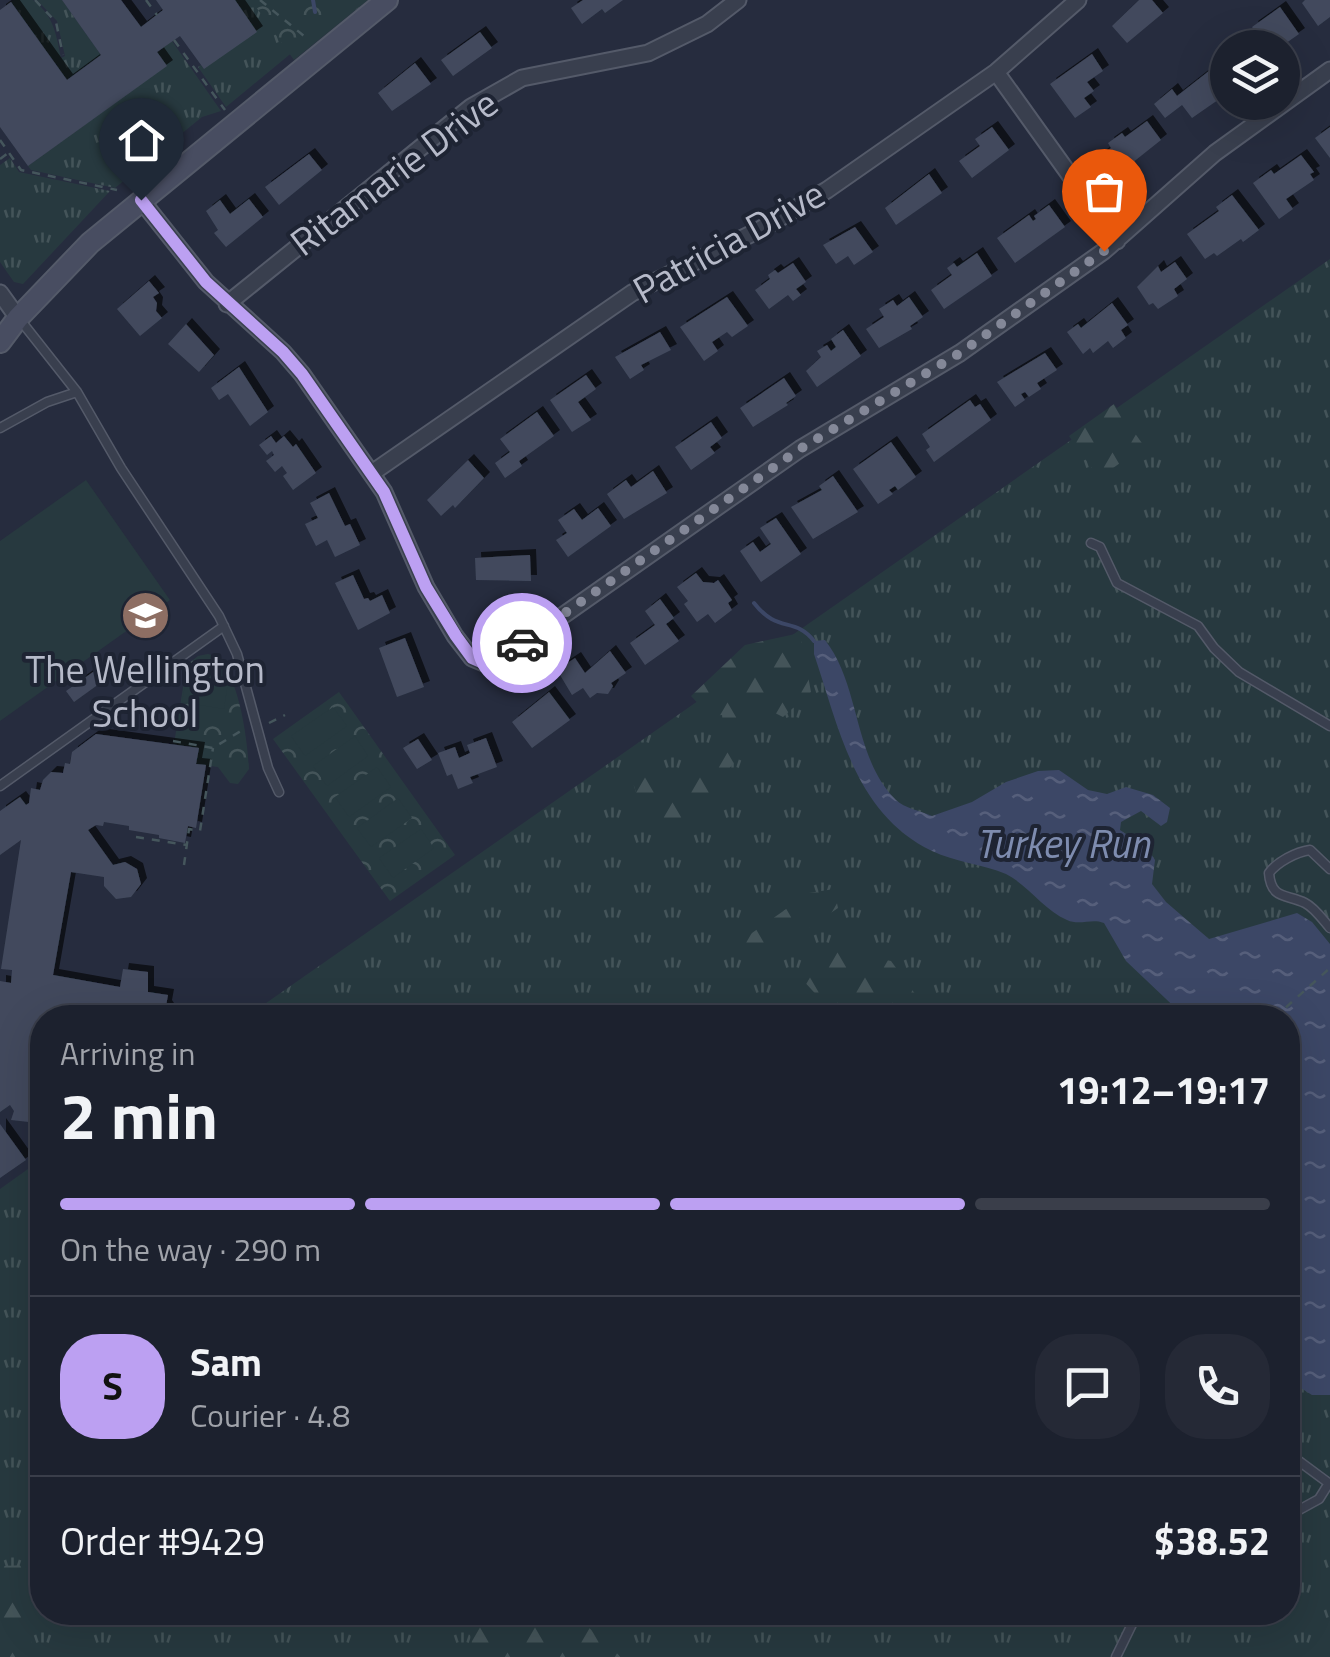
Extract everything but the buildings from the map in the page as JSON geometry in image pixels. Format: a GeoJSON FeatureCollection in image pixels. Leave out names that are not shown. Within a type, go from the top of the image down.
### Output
{"type":"FeatureCollection","features":[{"type":"Feature","properties":{"kind":"main road"},"geometry":{"type":"LineString","coordinates":[[0,342],[90,243],[388,0]]}},
{"type":"Feature","properties":{"kind":"street","name":"Ritamarie Drive"},"geometry":{"type":"LineString","coordinates":[[227,304],[471,107],[522,78],[648,53],[707,24],[738,0]]}},
{"type":"Feature","properties":{"kind":"street","name":"Patricia Drive"},"geometry":{"type":"LineString","coordinates":[[372,473],[632,294],[796,210],[996,72],[1078,0]]}},
{"type":"Feature","properties":{"kind":"street"},"geometry":{"type":"LineString","coordinates":[[141,200],[227,304],[283,352],[302,374],[372,473],[426,587],[456,636],[472,658],[482,664],[496,663],[800,449],[960,353],[1118,242],[1216,153],[1330,70]]}},
{"type":"Feature","properties":{"kind":"street"},"geometry":{"type":"LineString","coordinates":[[996,72],[1118,242]]}},
{"type":"Feature","properties":{"kind":"street"},"geometry":{"type":"LineString","coordinates":[[0,293],[18,318]]}},
{"type":"Feature","properties":{"kind":"lane"},"geometry":{"type":"LineString","coordinates":[[18,318],[77,392],[121,468],[200,583],[224,626],[242,668],[268,768],[279,792]]}},
{"type":"Feature","properties":{"kind":"lane"},"geometry":{"type":"LineString","coordinates":[[0,428],[47,402],[77,392]]}},
{"type":"Feature","properties":{"kind":"lane"},"geometry":{"type":"LineString","coordinates":[[1091,542],[1100,548],[1117,584],[1198,626],[1239,672],[1330,726]]}},
{"type":"Feature","properties":{"kind":"lane"},"geometry":{"type":"LineString","coordinates":[[0,786],[224,626]]}},
{"type":"Feature","properties":{"kind":"lane"},"geometry":{"type":"LineString","coordinates":[[1330,869],[1310,850],[1304,850],[1269,872],[1270,883],[1277,892],[1286,899],[1306,904],[1330,928]]}},
{"type":"Feature","properties":{"kind":"lane"},"geometry":{"type":"LineString","coordinates":[[1300,1462],[1330,1484],[1319,1499],[1300,1509]]}},
{"type":"Feature","properties":{"kind":"lane"},"geometry":{"type":"LineString","coordinates":[[1116,1657],[1132,1625]]}},
{"type":"Feature","properties":{"kind":"path"},"geometry":{"type":"LineString","coordinates":[[35,0],[56,22],[62,55]]}},
{"type":"Feature","properties":{"kind":"path"},"geometry":{"type":"LineString","coordinates":[[146,0],[157,15]]}},
{"type":"Feature","properties":{"kind":"path"},"geometry":{"type":"LineString","coordinates":[[260,0],[310,41]]}},
{"type":"Feature","properties":{"kind":"path"},"geometry":{"type":"LineString","coordinates":[[174,40],[225,110]]}},
{"type":"Feature","properties":{"kind":"path"},"geometry":{"type":"LineString","coordinates":[[0,140],[21,170],[116,190]]}},
{"type":"Feature","properties":{"kind":"path"},"geometry":{"type":"LineString","coordinates":[[0,158],[9,152]]}},
{"type":"Feature","properties":{"kind":"path"},"geometry":{"type":"LineString","coordinates":[[266,724],[285,715]]}},
{"type":"Feature","properties":{"kind":"path"},"geometry":{"type":"LineString","coordinates":[[173,741],[213,748],[250,727]]}},
{"type":"Feature","properties":{"kind":"path"},"geometry":{"type":"LineString","coordinates":[[184,866],[190,829],[200,831],[213,748]]}},
{"type":"Feature","properties":{"kind":"path"},"geometry":{"type":"LineString","coordinates":[[136,838],[187,845]]}},
{"type":"Feature","properties":{"kind":"path"},"geometry":{"type":"LineString","coordinates":[[1289,1005],[1330,968]]}},
{"type":"Feature","properties":{"kind":"green space"},"geometry":{"type":"Polygon","coordinates":[[[33,0],[46,12],[61,58],[65,56],[57,21],[37,0],[62,0],[101,55],[67,80],[11,2],[33,0]]]}},
{"type":"Feature","properties":{"kind":"green space"},"geometry":{"type":"Polygon","coordinates":[[[235,0],[257,0],[306,41],[226,107],[198,67],[204,69],[235,0]]]}},
{"type":"Feature","properties":{"kind":"green space"},"geometry":{"type":"Polygon","coordinates":[[[251,0],[368,0],[294,60],[251,0]]]}},
{"type":"Feature","properties":{"kind":"green space"},"geometry":{"type":"Polygon","coordinates":[[[172,41],[221,111],[202,117],[115,188],[31,170],[28,166],[166,66],[157,52],[172,41]]]}},
{"type":"Feature","properties":{"kind":"green space"},"geometry":{"type":"Polygon","coordinates":[[[10,158],[19,172],[110,191],[23,284],[14,282],[0,262],[0,165],[10,158]]]}},
{"type":"Feature","properties":{"kind":"green space"},"geometry":{"type":"Polygon","coordinates":[[[1330,259],[1330,1657],[17,1657],[0,1633],[0,1189],[30,1168],[30,1625],[1300,1625],[1300,1005],[263,1005],[1330,259]]]}},
{"type":"Feature","properties":{"kind":"green space"},"geometry":{"type":"Polygon","coordinates":[[[1114,404],[1144,446],[1099,478],[1069,436],[1114,404]]]}},
{"type":"Feature","properties":{"kind":"green space"},"geometry":{"type":"Polygon","coordinates":[[[86,480],[170,600],[0,721],[0,541],[86,480]]]}},
{"type":"Feature","properties":{"kind":"green space"},"geometry":{"type":"Polygon","coordinates":[[[800,633],[811,692],[783,717],[771,711],[751,723],[735,761],[681,833],[646,824],[628,767],[659,761],[667,777],[683,775],[725,741],[722,715],[710,716],[691,696],[745,645],[800,633]]]}},
{"type":"Feature","properties":{"kind":"green space"},"geometry":{"type":"Polygon","coordinates":[[[208,654],[227,670],[239,703],[249,769],[238,784],[230,783],[218,767],[196,764],[198,748],[174,744],[185,675],[182,669],[198,656],[208,654]]]}},
{"type":"Feature","properties":{"kind":"green space"},"geometry":{"type":"Polygon","coordinates":[[[187,675],[228,682],[224,709],[182,702],[187,675]]]}},
{"type":"Feature","properties":{"kind":"green space"},"geometry":{"type":"Polygon","coordinates":[[[339,692],[455,855],[390,901],[273,739],[339,692]]]}},
{"type":"Feature","properties":{"kind":"green space"},"geometry":{"type":"Polygon","coordinates":[[[333,707],[347,726],[305,756],[291,736],[333,707]]]}},
{"type":"Feature","properties":{"kind":"green space"},"geometry":{"type":"Polygon","coordinates":[[[355,736],[368,756],[327,786],[313,766],[355,736]]]}},
{"type":"Feature","properties":{"kind":"green space"},"geometry":{"type":"Polygon","coordinates":[[[377,767],[391,787],[349,817],[335,797],[377,767]]]}},
{"type":"Feature","properties":{"kind":"green space"},"geometry":{"type":"Polygon","coordinates":[[[398,798],[412,818],[371,847],[357,828],[398,798]]]}},
{"type":"Feature","properties":{"kind":"green space"},"geometry":{"type":"Polygon","coordinates":[[[421,829],[434,848],[393,878],[379,858],[421,829]]]}},
{"type":"Feature","properties":{"kind":"green space"},"geometry":{"type":"Polygon","coordinates":[[[834,889],[838,908],[759,962],[742,940],[809,893],[834,889]]]}},
{"type":"Feature","properties":{"kind":"green space"},"geometry":{"type":"Polygon","coordinates":[[[816,946],[891,961],[923,1005],[824,1005],[799,976],[816,946]]]}},
{"type":"Feature","properties":{"kind":"green space"},"geometry":{"type":"Polygon","coordinates":[[[30,1565],[32,1657],[0,1657],[0,1566],[30,1565]]]}},
{"type":"Feature","properties":{"kind":"green space"},"geometry":{"type":"Polygon","coordinates":[[[468,1625],[543,1625],[551,1633],[562,1625],[586,1625],[621,1657],[475,1657],[468,1625]]]}},
{"type":"Feature","properties":{"kind":"water","name":"Turkey Run"},"geometry":{"type":"Polygon","coordinates":[[[825,640],[837,658],[872,764],[899,803],[932,816],[972,802],[1006,782],[1038,771],[1059,770],[1088,790],[1107,794],[1126,787],[1153,795],[1170,808],[1167,822],[1161,826],[1141,811],[1121,822],[1120,830],[1147,848],[1155,860],[1152,884],[1166,902],[1209,939],[1297,913],[1312,922],[1330,944],[1330,1395],[1312,1395],[1300,1388],[1300,1005],[1172,1005],[1126,961],[1104,923],[1067,920],[1006,874],[941,855],[906,835],[867,792],[854,766],[814,654],[814,641],[825,640]]]}},
{"type":"Feature","properties":{"kind":"waterway","name":"Turkey Run"},"geometry":{"type":"LineString","coordinates":[[313,0],[315,12]]}},
{"type":"Feature","properties":{"kind":"waterway","name":"Turkey Run"},"geometry":{"type":"LineString","coordinates":[[754,603],[763,613],[800,629],[814,641]]}},
{"type":"Feature","properties":{"kind":"way so far"},"geometry":{"type":"LineString","coordinates":[[522,643],[800,449],[960,353],[1104,251]]}},
{"type":"Feature","properties":{"kind":"place","name":"The Wellington School"},"geometry":{"type":"Point","coordinates":[145,616]}},
{"type":"Feature","properties":{"kind":"route"},"geometry":{"type":"LineString","coordinates":[[141,200],[206,282],[302,374],[384,492],[426,587],[472,658],[490,666],[522,643]]}}]}
